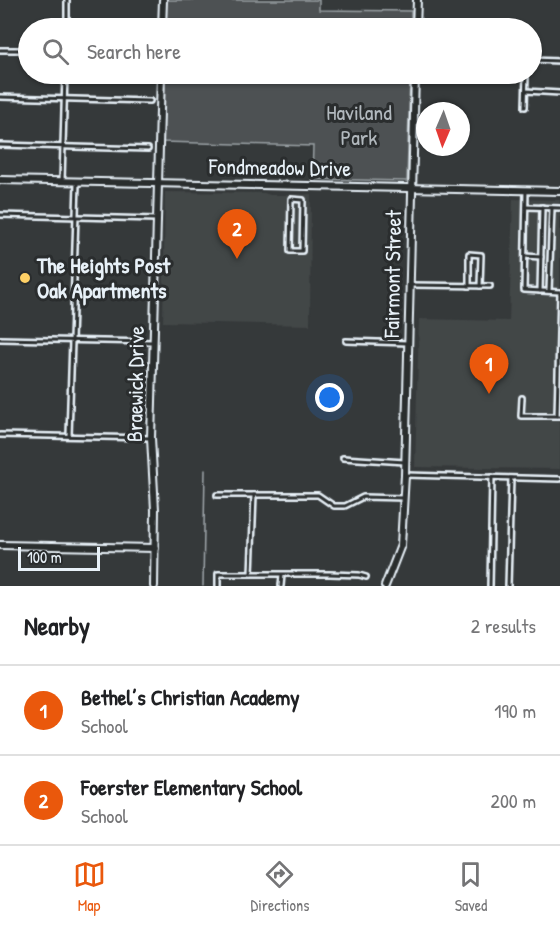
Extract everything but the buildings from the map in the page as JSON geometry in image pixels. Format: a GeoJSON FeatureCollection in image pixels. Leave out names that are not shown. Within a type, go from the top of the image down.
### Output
{"type":"FeatureCollection","features":[{"type":"Feature","properties":{"kind":"street"},"geometry":{"type":"LineString","coordinates":[[162,18],[163,0]]}},
{"type":"Feature","properties":{"kind":"street"},"geometry":{"type":"LineString","coordinates":[[416,18],[417,0]]}},
{"type":"Feature","properties":{"kind":"street","name":"Braewick Drive"},"geometry":{"type":"LineString","coordinates":[[154,586],[155,510],[151,438],[161,84]]}},
{"type":"Feature","properties":{"kind":"street","name":"Fairmont Street"},"geometry":{"type":"LineString","coordinates":[[385,586],[401,545],[404,498],[415,84]]}},
{"type":"Feature","properties":{"kind":"street","name":"Fondmeadow Drive"},"geometry":{"type":"LineString","coordinates":[[0,180],[560,191]]}},
{"type":"Feature","properties":{"kind":"street"},"geometry":{"type":"LineString","coordinates":[[0,545],[155,548]]}},
{"type":"Feature","properties":{"kind":"lane"},"geometry":{"type":"LineString","coordinates":[[67,0],[67,18]]}},
{"type":"Feature","properties":{"kind":"lane"},"geometry":{"type":"LineString","coordinates":[[0,50],[18,50]]}},
{"type":"Feature","properties":{"kind":"lane"},"geometry":{"type":"LineString","coordinates":[[542,60],[560,61]]}},
{"type":"Feature","properties":{"kind":"lane"},"geometry":{"type":"LineString","coordinates":[[62,181],[65,84]]}},
{"type":"Feature","properties":{"kind":"lane"},"geometry":{"type":"LineString","coordinates":[[525,107],[526,84]]}},
{"type":"Feature","properties":{"kind":"lane"},"geometry":{"type":"LineString","coordinates":[[526,91],[560,93]]}},
{"type":"Feature","properties":{"kind":"lane"},"geometry":{"type":"LineString","coordinates":[[0,97],[150,101]]}},
{"type":"Feature","properties":{"kind":"lane"},"geometry":{"type":"LineString","coordinates":[[0,145],[148,149]]}},
{"type":"Feature","properties":{"kind":"lane"},"geometry":{"type":"LineString","coordinates":[[69,436],[77,181]]}},
{"type":"Feature","properties":{"kind":"lane"},"geometry":{"type":"LineString","coordinates":[[297,186],[297,199]]}},
{"type":"Feature","properties":{"kind":"lane"},"geometry":{"type":"LineString","coordinates":[[522,398],[521,416],[558,416],[560,292],[524,290],[526,190]]}},
{"type":"Feature","properties":{"kind":"lane"},"geometry":{"type":"LineString","coordinates":[[291,199],[297,199],[303,200],[302,251],[290,251],[291,199]]}},
{"type":"Feature","properties":{"kind":"lane"},"geometry":{"type":"LineString","coordinates":[[526,207],[560,208]]}},
{"type":"Feature","properties":{"kind":"lane"},"geometry":{"type":"LineString","coordinates":[[540,291],[542,207]]}},
{"type":"Feature","properties":{"kind":"lane"},"geometry":{"type":"LineString","coordinates":[[549,291],[552,208]]}},
{"type":"Feature","properties":{"kind":"lane"},"geometry":{"type":"LineString","coordinates":[[0,215],[158,219]]}},
{"type":"Feature","properties":{"kind":"lane"},"geometry":{"type":"LineString","coordinates":[[469,286],[469,254],[481,255],[480,286]]}},
{"type":"Feature","properties":{"kind":"lane"},"geometry":{"type":"LineString","coordinates":[[525,256],[541,256]]}},
{"type":"Feature","properties":{"kind":"lane"},"geometry":{"type":"LineString","coordinates":[[409,285],[490,286]]}},
{"type":"Feature","properties":{"kind":"lane"},"geometry":{"type":"LineString","coordinates":[[0,339],[153,342]]}},
{"type":"Feature","properties":{"kind":"lane"},"geometry":{"type":"LineString","coordinates":[[346,341],[408,343]]}},
{"type":"Feature","properties":{"kind":"lane"},"geometry":{"type":"LineString","coordinates":[[0,435],[151,438]]}},
{"type":"Feature","properties":{"kind":"lane"},"geometry":{"type":"LineString","coordinates":[[343,458],[405,462]]}},
{"type":"Feature","properties":{"kind":"lane"},"geometry":{"type":"LineString","coordinates":[[405,475],[560,479]]}},
{"type":"Feature","properties":{"kind":"lane"},"geometry":{"type":"LineString","coordinates":[[490,586],[492,477]]}},
{"type":"Feature","properties":{"kind":"lane"},"geometry":{"type":"LineString","coordinates":[[508,586],[511,478]]}},
{"type":"Feature","properties":{"kind":"lane"},"geometry":{"type":"LineString","coordinates":[[251,574],[254,494]]}},
{"type":"Feature","properties":{"kind":"lane"},"geometry":{"type":"LineString","coordinates":[[217,495],[318,495],[334,506],[345,506],[363,498],[404,498]]}},
{"type":"Feature","properties":{"kind":"lane"},"geometry":{"type":"LineString","coordinates":[[218,586],[218,574],[350,574],[366,577]]}},
{"type":"Feature","properties":{"kind":"lane"},"geometry":{"type":"LineString","coordinates":[[282,575],[282,586]]}},
{"type":"Feature","properties":{"kind":"shaded area"},"geometry":{"type":"Polygon","coordinates":[[[165,192],[311,194],[310,325],[163,322],[165,192]]]}},
{"type":"Feature","properties":{"kind":"shaded area"},"geometry":{"type":"Polygon","coordinates":[[[513,199],[560,200],[560,469],[415,467],[419,319],[509,321],[513,199]]]}},
{"type":"Feature","properties":{"kind":"green space"},"geometry":{"type":"Polygon","coordinates":[[[166,0],[319,0],[319,10],[411,11],[411,18],[165,18],[166,0]]]}},
{"type":"Feature","properties":{"kind":"green space","name":"Haviland Park"},"geometry":{"type":"Polygon","coordinates":[[[164,84],[410,84],[407,181],[312,179],[313,146],[163,142],[164,84]]]}},
{"type":"Feature","properties":{"kind":"waterway"},"geometry":{"type":"LineString","coordinates":[[203,586],[205,470]]}},
{"type":"Feature","properties":{"kind":"place","name":"Foerster Elementary School"},"geometry":{"type":"Point","coordinates":[237,259]}},
{"type":"Feature","properties":{"kind":"place","name":"The Heights Post Oak Apartments"},"geometry":{"type":"Point","coordinates":[25,278]}},
{"type":"Feature","properties":{"kind":"place","name":"Bethel’s Christian Academy"},"geometry":{"type":"Point","coordinates":[489,394]}}]}
